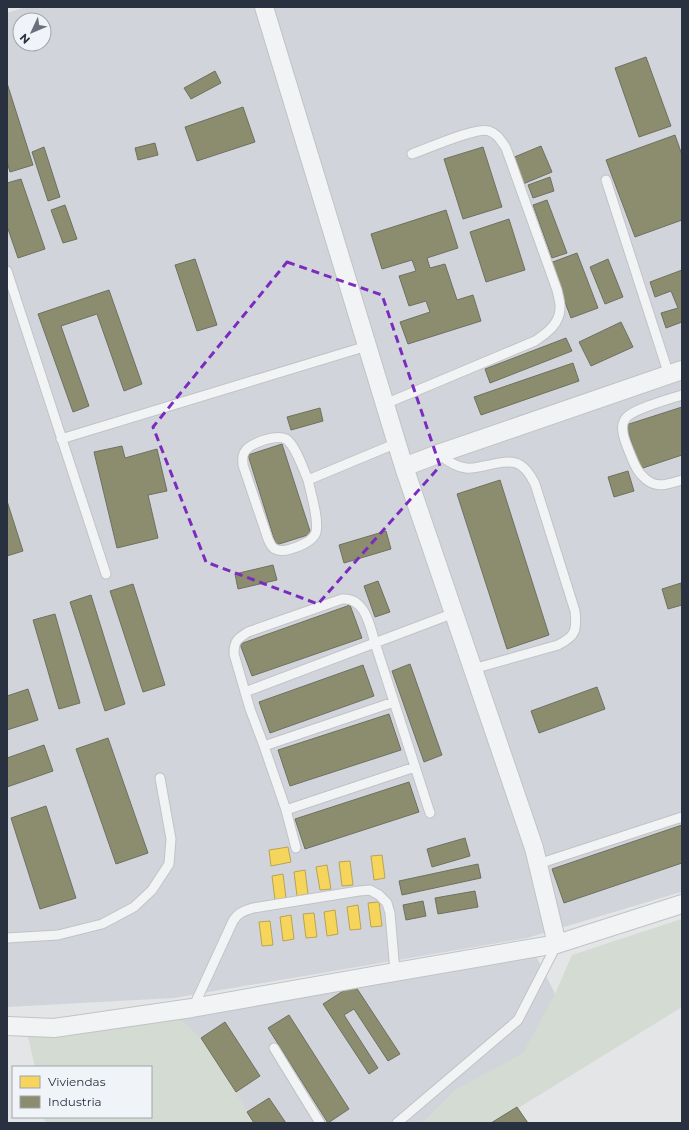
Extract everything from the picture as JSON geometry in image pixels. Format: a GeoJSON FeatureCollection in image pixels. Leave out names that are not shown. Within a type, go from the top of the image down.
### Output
{"type":"FeatureCollection","features":[{"type":"Feature","properties":{"kind":"street"},"geometry":{"type":"LineString","coordinates":[[264,7],[404,467],[534,848],[556,944]]}},
{"type":"Feature","properties":{"kind":"street"},"geometry":{"type":"LineString","coordinates":[[404,467],[676,373]]}},
{"type":"Feature","properties":{"kind":"street"},"geometry":{"type":"LineString","coordinates":[[7,1026],[54,1028],[192,1008],[556,944],[682,904]]}},
{"type":"Feature","properties":{"kind":"lane"},"geometry":{"type":"LineString","coordinates":[[385,404],[535,341],[547,333],[557,321],[561,307],[557,290],[506,148],[498,136],[488,130],[473,131],[412,154]]}},
{"type":"Feature","properties":{"kind":"lane"},"geometry":{"type":"LineString","coordinates":[[606,180],[676,373]]}},
{"type":"Feature","properties":{"kind":"lane"},"geometry":{"type":"LineString","coordinates":[[7,271],[106,574]]}},
{"type":"Feature","properties":{"kind":"lane"},"geometry":{"type":"LineString","coordinates":[[61,439],[367,346]]}},
{"type":"Feature","properties":{"kind":"lane"},"geometry":{"type":"LineString","coordinates":[[682,395],[638,410],[627,416],[623,422],[622,433],[637,469],[649,482],[657,485],[682,480]]}},
{"type":"Feature","properties":{"kind":"lane"},"geometry":{"type":"LineString","coordinates":[[276,437],[286,440],[291,444],[295,451],[308,480],[317,522],[316,534],[307,543],[286,550],[276,549],[271,545],[268,539],[243,466],[244,453],[254,444],[276,437]]}},
{"type":"Feature","properties":{"kind":"lane"},"geometry":{"type":"LineString","coordinates":[[308,480],[397,443]]}},
{"type":"Feature","properties":{"kind":"lane"},"geometry":{"type":"LineString","coordinates":[[438,454],[457,466],[466,468],[476,468],[508,461],[518,463],[531,475],[575,611],[576,624],[574,632],[568,640],[558,645],[473,669]]}},
{"type":"Feature","properties":{"kind":"lane"},"geometry":{"type":"LineString","coordinates":[[296,848],[286,810],[250,709],[234,654],[234,647],[239,637],[248,632],[342,599],[348,598],[355,602],[362,608],[368,618],[430,813]]}},
{"type":"Feature","properties":{"kind":"lane"},"geometry":{"type":"LineString","coordinates":[[245,692],[454,613]]}},
{"type":"Feature","properties":{"kind":"lane"},"geometry":{"type":"LineString","coordinates":[[264,746],[394,702]]}},
{"type":"Feature","properties":{"kind":"lane"},"geometry":{"type":"LineString","coordinates":[[286,810],[415,767]]}},
{"type":"Feature","properties":{"kind":"lane"},"geometry":{"type":"LineString","coordinates":[[7,938],[58,935],[102,924],[134,907],[152,890],[169,864],[171,840],[160,778]]}},
{"type":"Feature","properties":{"kind":"lane"},"geometry":{"type":"LineString","coordinates":[[538,864],[682,817]]}},
{"type":"Feature","properties":{"kind":"lane"},"geometry":{"type":"LineString","coordinates":[[192,1008],[233,921],[242,911],[253,908],[360,891],[370,890],[375,892],[379,894],[387,903],[390,914],[395,972]]}},
{"type":"Feature","properties":{"kind":"lane"},"geometry":{"type":"LineString","coordinates":[[397,1123],[518,1020],[556,944]]}},
{"type":"Feature","properties":{"kind":"lane"},"geometry":{"type":"LineString","coordinates":[[274,1048],[320,1123]]}},
{"type":"Feature","properties":{"kind":"highlighted area"},"geometry":{"type":"Polygon","coordinates":[[[287,262],[382,295],[440,466],[318,604],[206,562],[153,427],[287,262]]]}},
{"type":"Feature","properties":{"kind":"shaded area"},"geometry":{"type":"Polygon","coordinates":[[[26,7],[682,7],[682,893],[681,892],[527,938],[174,998],[7,1007],[7,13],[26,7]]]}},
{"type":"Feature","properties":{"kind":"shaded area"},"geometry":{"type":"Polygon","coordinates":[[[682,919],[682,1007],[494,1123],[422,1123],[455,1090],[523,1053],[555,994],[572,955],[682,919]]]}},
{"type":"Feature","properties":{"kind":"shaded area"},"geometry":{"type":"Polygon","coordinates":[[[533,950],[590,1063],[494,1123],[241,1123],[173,1013],[533,950]]]}},
{"type":"Feature","properties":{"kind":"shaded area"},"geometry":{"type":"Polygon","coordinates":[[[173,1013],[201,1038],[254,1123],[45,1123],[44,1118],[152,1118],[152,1066],[35,1066],[27,1033],[173,1013]]]}},
{"type":"Feature","properties":{"kind":"building: Viviendas"},"geometry":{"type":"Polygon","coordinates":[[[288,847],[291,862],[271,866],[269,850],[288,847]]]}},
{"type":"Feature","properties":{"kind":"building: Viviendas"},"geometry":{"type":"Polygon","coordinates":[[[382,855],[385,878],[374,880],[371,856],[382,855]]]}},
{"type":"Feature","properties":{"kind":"building: Viviendas"},"geometry":{"type":"Polygon","coordinates":[[[350,861],[353,885],[342,886],[339,862],[350,861]]]}},
{"type":"Feature","properties":{"kind":"building: Viviendas"},"geometry":{"type":"Polygon","coordinates":[[[327,865],[331,889],[320,890],[316,867],[327,865]]]}},
{"type":"Feature","properties":{"kind":"building: Viviendas"},"geometry":{"type":"Polygon","coordinates":[[[305,870],[308,894],[297,896],[294,872],[305,870]]]}},
{"type":"Feature","properties":{"kind":"building: Viviendas"},"geometry":{"type":"Polygon","coordinates":[[[283,874],[286,898],[275,900],[272,876],[283,874]]]}},
{"type":"Feature","properties":{"kind":"building: Viviendas"},"geometry":{"type":"Polygon","coordinates":[[[379,902],[382,926],[371,927],[368,903],[379,902]]]}},
{"type":"Feature","properties":{"kind":"building: Viviendas"},"geometry":{"type":"Polygon","coordinates":[[[358,905],[361,929],[350,930],[347,907],[358,905]]]}},
{"type":"Feature","properties":{"kind":"building: Viviendas"},"geometry":{"type":"Polygon","coordinates":[[[335,910],[338,934],[327,936],[324,912],[335,910]]]}},
{"type":"Feature","properties":{"kind":"building: Viviendas"},"geometry":{"type":"Polygon","coordinates":[[[314,913],[317,937],[306,938],[303,914],[314,913]]]}},
{"type":"Feature","properties":{"kind":"building: Viviendas"},"geometry":{"type":"Polygon","coordinates":[[[291,915],[294,939],[283,941],[280,917],[291,915]]]}},
{"type":"Feature","properties":{"kind":"building: Viviendas"},"geometry":{"type":"Polygon","coordinates":[[[270,921],[273,945],[262,946],[259,922],[270,921]]]}},
{"type":"Feature","properties":{"kind":"building: Industria"},"geometry":{"type":"Polygon","coordinates":[[[646,57],[671,126],[639,137],[615,68],[646,57]]]}},
{"type":"Feature","properties":{"kind":"building: Industria"},"geometry":{"type":"Polygon","coordinates":[[[215,71],[221,83],[191,99],[184,88],[215,71]]]}},
{"type":"Feature","properties":{"kind":"building: Industria"},"geometry":{"type":"Polygon","coordinates":[[[7,83],[33,165],[10,172],[7,162],[7,83]]]}},
{"type":"Feature","properties":{"kind":"building: Industria"},"geometry":{"type":"Polygon","coordinates":[[[243,107],[255,142],[197,161],[185,127],[243,107]]]}},
{"type":"Feature","properties":{"kind":"building: Industria"},"geometry":{"type":"Polygon","coordinates":[[[675,135],[682,155],[682,220],[635,237],[606,160],[675,135]]]}},
{"type":"Feature","properties":{"kind":"building: Industria"},"geometry":{"type":"Polygon","coordinates":[[[155,143],[158,155],[138,160],[135,148],[155,143]]]}},
{"type":"Feature","properties":{"kind":"building: Industria"},"geometry":{"type":"Polygon","coordinates":[[[541,146],[552,172],[523,184],[512,158],[541,146]]]}},
{"type":"Feature","properties":{"kind":"building: Industria"},"geometry":{"type":"Polygon","coordinates":[[[44,147],[60,197],[48,201],[32,152],[44,147]]]}},
{"type":"Feature","properties":{"kind":"building: Industria"},"geometry":{"type":"Polygon","coordinates":[[[483,147],[502,207],[463,219],[444,159],[483,147]]]}},
{"type":"Feature","properties":{"kind":"building: Industria"},"geometry":{"type":"Polygon","coordinates":[[[550,177],[554,191],[533,198],[528,185],[550,177]]]}},
{"type":"Feature","properties":{"kind":"building: Industria"},"geometry":{"type":"Polygon","coordinates":[[[21,179],[45,249],[18,258],[7,226],[7,183],[21,179]]]}},
{"type":"Feature","properties":{"kind":"building: Industria"},"geometry":{"type":"Polygon","coordinates":[[[547,200],[567,253],[552,258],[533,205],[547,200]]]}},
{"type":"Feature","properties":{"kind":"building: Industria"},"geometry":{"type":"Polygon","coordinates":[[[65,205],[77,239],[63,243],[51,210],[65,205]]]}},
{"type":"Feature","properties":{"kind":"building: Industria"},"geometry":{"type":"Polygon","coordinates":[[[446,210],[458,248],[427,258],[430,268],[445,264],[457,300],[473,295],[481,321],[408,344],[400,322],[430,312],[426,301],[409,306],[399,276],[416,271],[412,260],[382,269],[371,234],[446,210]]]}},
{"type":"Feature","properties":{"kind":"building: Industria"},"geometry":{"type":"Polygon","coordinates":[[[509,219],[525,270],[486,282],[470,232],[509,219]]]}},
{"type":"Feature","properties":{"kind":"building: Industria"},"geometry":{"type":"Polygon","coordinates":[[[577,253],[598,308],[571,318],[550,263],[577,253]]]}},
{"type":"Feature","properties":{"kind":"building: Industria"},"geometry":{"type":"Polygon","coordinates":[[[195,259],[217,325],[197,331],[175,265],[195,259]]]}},
{"type":"Feature","properties":{"kind":"building: Industria"},"geometry":{"type":"Polygon","coordinates":[[[608,259],[623,297],[605,304],[590,267],[608,259]]]}},
{"type":"Feature","properties":{"kind":"building: Industria"},"geometry":{"type":"Polygon","coordinates":[[[682,270],[682,322],[666,328],[661,313],[678,308],[671,291],[655,297],[650,282],[682,270]]]}},
{"type":"Feature","properties":{"kind":"building: Industria"},"geometry":{"type":"Polygon","coordinates":[[[109,290],[142,384],[124,391],[97,314],[61,326],[89,406],[73,412],[38,314],[109,290]]]}},
{"type":"Feature","properties":{"kind":"building: Industria"},"geometry":{"type":"Polygon","coordinates":[[[621,322],[633,347],[591,366],[579,342],[621,322]]]}},
{"type":"Feature","properties":{"kind":"building: Industria"},"geometry":{"type":"Polygon","coordinates":[[[566,338],[572,351],[490,383],[485,369],[566,338]]]}},
{"type":"Feature","properties":{"kind":"building: Industria"},"geometry":{"type":"Polygon","coordinates":[[[573,363],[579,381],[481,415],[474,397],[573,363]]]}},
{"type":"Feature","properties":{"kind":"building: Industria"},"geometry":{"type":"Polygon","coordinates":[[[682,407],[682,455],[640,469],[626,425],[682,407]]]}},
{"type":"Feature","properties":{"kind":"building: Industria"},"geometry":{"type":"Polygon","coordinates":[[[320,408],[323,421],[291,430],[287,417],[320,408]]]}},
{"type":"Feature","properties":{"kind":"building: Industria"},"geometry":{"type":"Polygon","coordinates":[[[282,444],[311,534],[276,545],[248,455],[282,444]]]}},
{"type":"Feature","properties":{"kind":"building: Industria"},"geometry":{"type":"Polygon","coordinates":[[[122,446],[125,458],[157,449],[167,491],[148,495],[158,538],[117,548],[94,452],[122,446]]]}},
{"type":"Feature","properties":{"kind":"building: Industria"},"geometry":{"type":"Polygon","coordinates":[[[628,471],[634,491],[614,497],[608,477],[628,471]]]}},
{"type":"Feature","properties":{"kind":"building: Industria"},"geometry":{"type":"Polygon","coordinates":[[[500,480],[549,635],[507,649],[457,494],[500,480]]]}},
{"type":"Feature","properties":{"kind":"building: Industria"},"geometry":{"type":"Polygon","coordinates":[[[7,501],[23,551],[7,556],[7,501]]]}},
{"type":"Feature","properties":{"kind":"building: Industria"},"geometry":{"type":"Polygon","coordinates":[[[386,531],[391,549],[344,563],[339,545],[386,531]]]}},
{"type":"Feature","properties":{"kind":"building: Industria"},"geometry":{"type":"Polygon","coordinates":[[[273,565],[277,580],[238,589],[235,574],[273,565]]]}},
{"type":"Feature","properties":{"kind":"building: Industria"},"geometry":{"type":"Polygon","coordinates":[[[378,581],[390,612],[375,617],[364,586],[378,581]]]}},
{"type":"Feature","properties":{"kind":"building: Industria"},"geometry":{"type":"Polygon","coordinates":[[[681,583],[682,605],[668,609],[662,589],[681,583]]]}},
{"type":"Feature","properties":{"kind":"building: Industria"},"geometry":{"type":"Polygon","coordinates":[[[133,584],[165,685],[143,692],[110,591],[133,584]]]}},
{"type":"Feature","properties":{"kind":"building: Industria"},"geometry":{"type":"Polygon","coordinates":[[[91,595],[125,704],[105,711],[70,602],[91,595]]]}},
{"type":"Feature","properties":{"kind":"building: Industria"},"geometry":{"type":"Polygon","coordinates":[[[350,605],[362,638],[252,676],[240,644],[350,605]]]}},
{"type":"Feature","properties":{"kind":"building: Industria"},"geometry":{"type":"Polygon","coordinates":[[[55,614],[80,703],[59,709],[33,620],[55,614]]]}},
{"type":"Feature","properties":{"kind":"building: Industria"},"geometry":{"type":"Polygon","coordinates":[[[410,664],[442,755],[424,762],[392,671],[410,664]]]}},
{"type":"Feature","properties":{"kind":"building: Industria"},"geometry":{"type":"Polygon","coordinates":[[[363,665],[374,696],[270,733],[259,702],[363,665]]]}},
{"type":"Feature","properties":{"kind":"building: Industria"},"geometry":{"type":"Polygon","coordinates":[[[597,687],[605,709],[539,733],[531,711],[597,687]]]}},
{"type":"Feature","properties":{"kind":"building: Industria"},"geometry":{"type":"Polygon","coordinates":[[[28,689],[38,720],[7,730],[7,696],[28,689]]]}},
{"type":"Feature","properties":{"kind":"building: Industria"},"geometry":{"type":"Polygon","coordinates":[[[389,714],[401,750],[290,786],[278,750],[389,714]]]}},
{"type":"Feature","properties":{"kind":"building: Industria"},"geometry":{"type":"Polygon","coordinates":[[[108,738],[148,853],[116,864],[76,749],[108,738]]]}},
{"type":"Feature","properties":{"kind":"building: Industria"},"geometry":{"type":"Polygon","coordinates":[[[44,745],[53,771],[7,787],[7,758],[44,745]]]}},
{"type":"Feature","properties":{"kind":"building: Industria"},"geometry":{"type":"Polygon","coordinates":[[[409,782],[419,812],[305,849],[295,819],[409,782]]]}},
{"type":"Feature","properties":{"kind":"building: Industria"},"geometry":{"type":"Polygon","coordinates":[[[46,806],[76,898],[40,909],[11,818],[46,806]]]}},
{"type":"Feature","properties":{"kind":"building: Industria"},"geometry":{"type":"Polygon","coordinates":[[[682,825],[682,863],[564,903],[552,869],[682,825]]]}},
{"type":"Feature","properties":{"kind":"building: Industria"},"geometry":{"type":"Polygon","coordinates":[[[465,838],[470,856],[432,867],[427,849],[465,838]]]}},
{"type":"Feature","properties":{"kind":"building: Industria"},"geometry":{"type":"Polygon","coordinates":[[[478,864],[481,878],[402,895],[399,881],[478,864]]]}},
{"type":"Feature","properties":{"kind":"building: Industria"},"geometry":{"type":"Polygon","coordinates":[[[475,891],[478,907],[438,914],[435,898],[475,891]]]}},
{"type":"Feature","properties":{"kind":"building: Industria"},"geometry":{"type":"Polygon","coordinates":[[[423,901],[426,916],[406,920],[403,905],[423,901]]]}},
{"type":"Feature","properties":{"kind":"building: Industria"},"geometry":{"type":"Polygon","coordinates":[[[354,984],[400,1054],[388,1061],[354,1009],[344,1015],[378,1068],[369,1074],[323,1004],[354,984]]]}},
{"type":"Feature","properties":{"kind":"building: Industria"},"geometry":{"type":"Polygon","coordinates":[[[289,1015],[349,1109],[328,1123],[268,1028],[289,1015]]]}},
{"type":"Feature","properties":{"kind":"building: Industria"},"geometry":{"type":"Polygon","coordinates":[[[225,1022],[260,1076],[236,1092],[201,1038],[225,1022]]]}},
{"type":"Feature","properties":{"kind":"building: Industria"},"geometry":{"type":"Polygon","coordinates":[[[269,1098],[286,1123],[254,1123],[247,1112],[269,1098]]]}},
{"type":"Feature","properties":{"kind":"building: Industria"},"geometry":{"type":"Polygon","coordinates":[[[517,1107],[528,1123],[491,1123],[517,1107]]]}}]}
